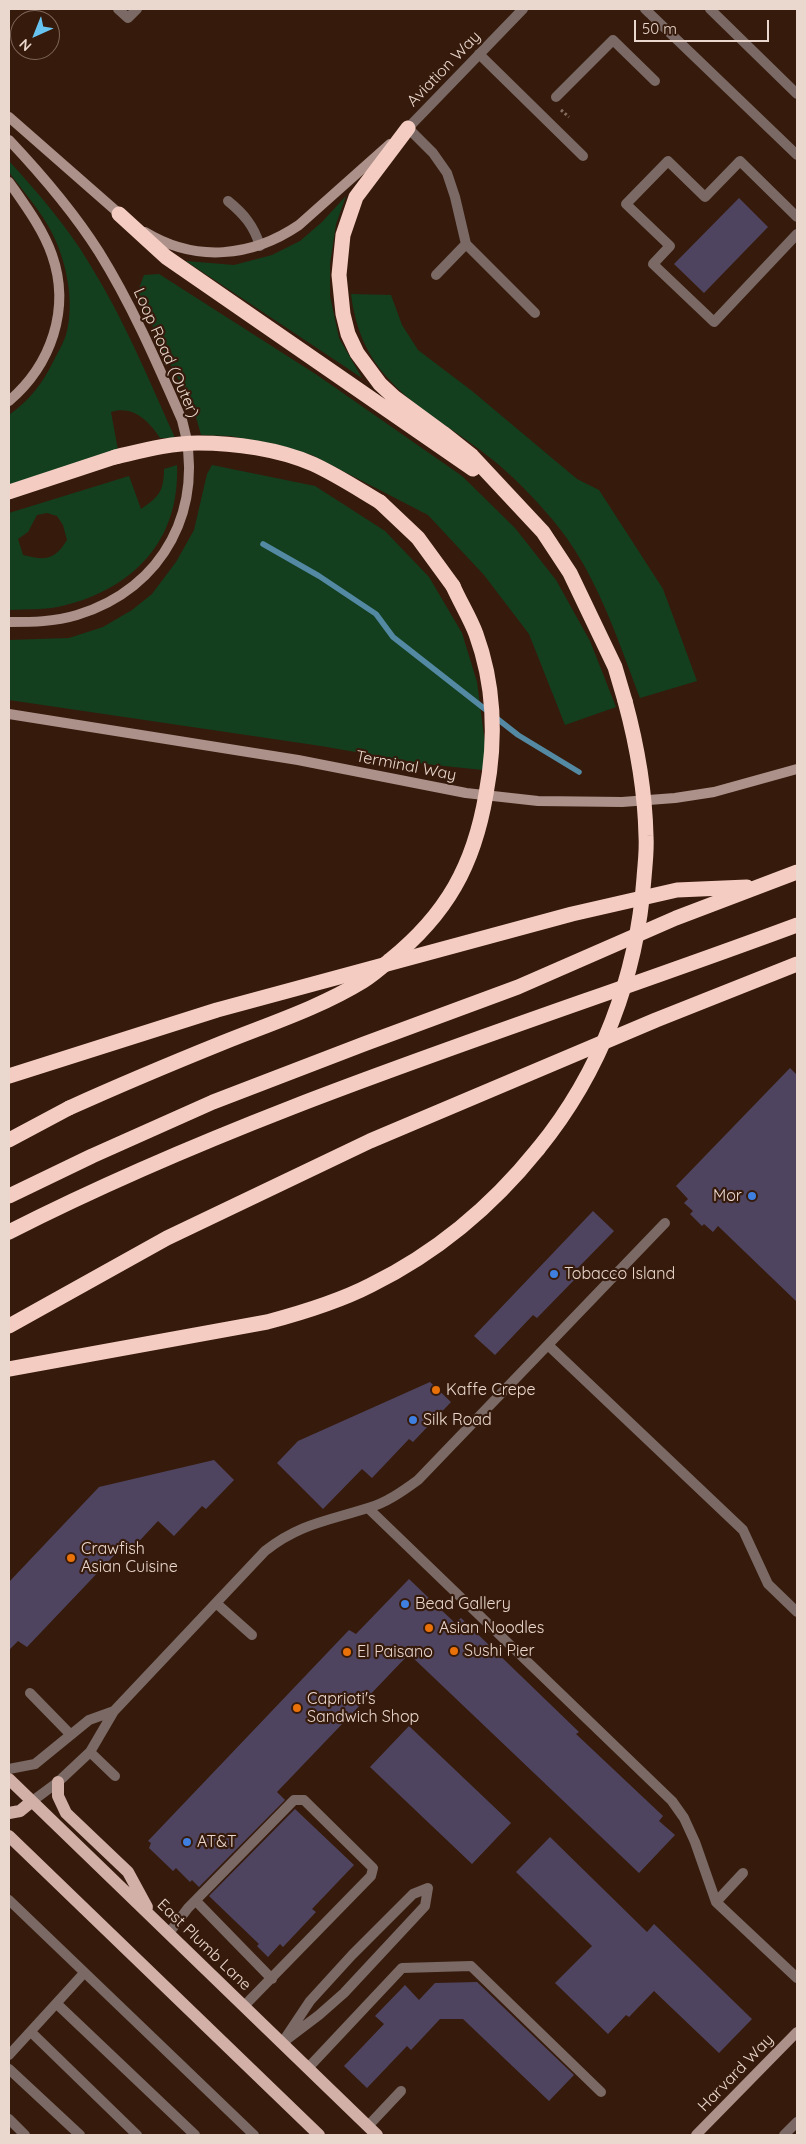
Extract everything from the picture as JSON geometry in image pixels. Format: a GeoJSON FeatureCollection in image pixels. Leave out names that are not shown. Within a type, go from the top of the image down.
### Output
{"type":"FeatureCollection","features":[{"type":"Feature","properties":{"kind":"highway"},"geometry":{"type":"LineString","coordinates":[[9,1369],[267,1322],[370,1286],[428,1252],[476,1215],[500,1193],[538,1149],[570,1106],[590,1071],[612,1023],[630,970],[641,916],[646,837],[640,768],[625,701],[615,667],[570,573],[542,532],[504,490],[458,444],[394,397],[380,384],[357,353],[348,334],[343,314],[339,275],[340,254],[348,215],[356,197],[367,180],[408,128]]}},
{"type":"Feature","properties":{"kind":"highway"},"geometry":{"type":"LineString","coordinates":[[119,214],[166,257],[504,490]]}},
{"type":"Feature","properties":{"kind":"highway"},"geometry":{"type":"LineString","coordinates":[[9,492],[115,457],[146,449],[196,443],[233,445],[279,453],[312,464],[347,481],[380,502],[418,538],[453,586],[476,633],[485,661],[491,697],[493,741],[490,776],[478,834],[463,870],[447,901],[414,941],[364,981],[299,1013],[157,1069],[69,1108],[9,1140]]}},
{"type":"Feature","properties":{"kind":"highway"},"geometry":{"type":"LineString","coordinates":[[9,1196],[92,1156],[213,1102],[518,987],[676,918],[797,872]]}},
{"type":"Feature","properties":{"kind":"highway"},"geometry":{"type":"LineString","coordinates":[[9,1076],[217,1010],[572,914],[677,890],[758,887]]}},
{"type":"Feature","properties":{"kind":"highway"},"geometry":{"type":"LineString","coordinates":[[9,1232],[180,1152],[286,1109],[797,925]]}},
{"type":"Feature","properties":{"kind":"highway"},"geometry":{"type":"LineString","coordinates":[[9,1326],[167,1238],[370,1141],[656,1020],[797,964]]}},
{"type":"Feature","properties":{"kind":"main road","name":"East Plumb Lane"},"geometry":{"type":"LineString","coordinates":[[9,1778],[31,1802],[377,2135]]}},
{"type":"Feature","properties":{"kind":"main road"},"geometry":{"type":"LineString","coordinates":[[58,1782],[58,1796],[66,1813],[128,1872],[153,1918]]}},
{"type":"Feature","properties":{"kind":"main road"},"geometry":{"type":"LineString","coordinates":[[9,1814],[20,1811],[31,1802]]}},
{"type":"Feature","properties":{"kind":"main road"},"geometry":{"type":"LineString","coordinates":[[9,1836],[319,2135]]}},
{"type":"Feature","properties":{"kind":"street"},"geometry":{"type":"LineString","coordinates":[[118,9],[128,18],[137,9]]}},
{"type":"Feature","properties":{"kind":"street","name":"Aviation Way"},"geometry":{"type":"LineString","coordinates":[[408,128],[523,9]]}},
{"type":"Feature","properties":{"kind":"street"},"geometry":{"type":"LineString","coordinates":[[645,9],[797,155]]}},
{"type":"Feature","properties":{"kind":"street"},"geometry":{"type":"LineString","coordinates":[[710,9],[797,94]]}},
{"type":"Feature","properties":{"kind":"street"},"geometry":{"type":"LineString","coordinates":[[556,97],[613,40],[655,81]]}},
{"type":"Feature","properties":{"kind":"street"},"geometry":{"type":"LineString","coordinates":[[479,54],[583,156]]}},
{"type":"Feature","properties":{"kind":"street"},"geometry":{"type":"LineString","coordinates":[[9,117],[119,214],[150,236],[181,247],[215,253],[234,252],[260,246],[284,235],[408,128],[433,153],[447,173],[455,197],[466,244],[535,314]]}},
{"type":"Feature","properties":{"kind":"street","name":"Loop Road (Outer)"},"geometry":{"type":"LineString","coordinates":[[9,140],[61,198],[100,253],[116,281],[182,420],[190,466],[185,505],[173,539],[156,566],[140,581],[110,602],[76,616],[46,621],[9,622]]}},
{"type":"Feature","properties":{"kind":"street"},"geometry":{"type":"LineString","coordinates":[[797,217],[740,161],[705,197],[668,161],[626,204],[670,246],[653,264],[714,322],[797,234]]}},
{"type":"Feature","properties":{"kind":"street"},"geometry":{"type":"LineString","coordinates":[[9,182],[45,238],[57,272],[59,291],[56,329],[44,357],[28,382],[9,401]]}},
{"type":"Feature","properties":{"kind":"street"},"geometry":{"type":"LineString","coordinates":[[228,200],[245,215],[255,230],[260,246]]}},
{"type":"Feature","properties":{"kind":"street"},"geometry":{"type":"LineString","coordinates":[[436,275],[466,244]]}},
{"type":"Feature","properties":{"kind":"street","name":"Terminal Way"},"geometry":{"type":"LineString","coordinates":[[9,714],[298,760],[466,793],[538,801],[622,802],[675,798],[714,792],[797,770]]}},
{"type":"Feature","properties":{"kind":"street"},"geometry":{"type":"LineString","coordinates":[[31,1802],[58,1782],[90,1752],[114,1711],[265,1551],[294,1531],[314,1523],[368,1508],[390,1499],[418,1480],[665,1224]]}},
{"type":"Feature","properties":{"kind":"street"},"geometry":{"type":"LineString","coordinates":[[548,1345],[743,1530],[768,1584],[797,1612]]}},
{"type":"Feature","properties":{"kind":"street"},"geometry":{"type":"LineString","coordinates":[[368,1508],[672,1801],[684,1818],[696,1842],[716,1902],[797,1978]]}},
{"type":"Feature","properties":{"kind":"street"},"geometry":{"type":"LineString","coordinates":[[216,1603],[252,1635]]}},
{"type":"Feature","properties":{"kind":"street"},"geometry":{"type":"LineString","coordinates":[[30,1693],[71,1735]]}},
{"type":"Feature","properties":{"kind":"street"},"geometry":{"type":"LineString","coordinates":[[9,1769],[35,1764],[89,1720],[114,1711]]}},
{"type":"Feature","properties":{"kind":"street"},"geometry":{"type":"LineString","coordinates":[[90,1752],[115,1776]]}},
{"type":"Feature","properties":{"kind":"street"},"geometry":{"type":"LineString","coordinates":[[168,1933],[196,1901],[294,1800],[304,1800],[373,1868],[371,1876],[244,2006]]}},
{"type":"Feature","properties":{"kind":"street"},"geometry":{"type":"LineString","coordinates":[[716,1902],[743,1873]]}},
{"type":"Feature","properties":{"kind":"street"},"geometry":{"type":"LineString","coordinates":[[428,1888],[425,1906],[344,1993],[320,2015],[282,2043],[310,2001],[352,1955],[412,1894],[428,1888]]}},
{"type":"Feature","properties":{"kind":"street"},"geometry":{"type":"LineString","coordinates":[[9,1900],[254,2135]]}},
{"type":"Feature","properties":{"kind":"street"},"geometry":{"type":"LineString","coordinates":[[196,1901],[272,1978]]}},
{"type":"Feature","properties":{"kind":"street"},"geometry":{"type":"LineString","coordinates":[[9,1908],[21,1911]]}},
{"type":"Feature","properties":{"kind":"street"},"geometry":{"type":"LineString","coordinates":[[308,2068],[402,1968],[471,1966],[600,2092]]}},
{"type":"Feature","properties":{"kind":"street"},"geometry":{"type":"LineString","coordinates":[[9,2056],[84,1973]]}},
{"type":"Feature","properties":{"kind":"street"},"geometry":{"type":"LineString","coordinates":[[58,2004],[195,2135]]}},
{"type":"Feature","properties":{"kind":"street"},"geometry":{"type":"LineString","coordinates":[[31,2032],[137,2135]]}},
{"type":"Feature","properties":{"kind":"street","name":"Harvard Way"},"geometry":{"type":"LineString","coordinates":[[696,2135],[797,2032]]}},
{"type":"Feature","properties":{"kind":"street"},"geometry":{"type":"LineString","coordinates":[[9,2069],[80,2135]]}},
{"type":"Feature","properties":{"kind":"street"},"geometry":{"type":"LineString","coordinates":[[368,2126],[401,2091]]}},
{"type":"Feature","properties":{"kind":"street"},"geometry":{"type":"LineString","coordinates":[[9,2119],[26,2135]]}},
{"type":"Feature","properties":{"kind":"street"},"geometry":{"type":"LineString","coordinates":[[784,2135],[797,2122]]}},
{"type":"Feature","properties":{"kind":"green space"},"geometry":{"type":"Polygon","coordinates":[[[9,161],[62,223],[102,284],[145,371],[175,438],[160,438],[145,420],[133,413],[119,410],[111,412],[118,450],[9,485],[9,415],[30,397],[45,376],[65,338],[70,309],[68,282],[57,243],[42,216],[9,172],[9,161]]]}},
{"type":"Feature","properties":{"kind":"green space"},"geometry":{"type":"Polygon","coordinates":[[[346,196],[336,224],[330,264],[330,296],[339,338],[362,378],[186,261],[234,265],[272,255],[300,241],[322,222],[346,196]]]}},
{"type":"Feature","properties":{"kind":"green space"},"geometry":{"type":"Polygon","coordinates":[[[159,274],[317,375],[462,476],[515,528],[556,580],[590,641],[616,707],[565,725],[529,634],[484,575],[428,515],[312,455],[275,444],[230,436],[201,435],[193,406],[163,351],[138,291],[144,275],[159,274]]]}},
{"type":"Feature","properties":{"kind":"green space"},"geometry":{"type":"Polygon","coordinates":[[[351,294],[391,295],[402,325],[418,350],[472,391],[577,479],[599,490],[663,589],[697,681],[640,698],[604,604],[581,560],[567,539],[538,503],[509,473],[423,409],[384,374],[369,352],[358,326],[351,294]]]}},
{"type":"Feature","properties":{"kind":"green space"},"geometry":{"type":"Polygon","coordinates":[[[177,465],[176,492],[170,516],[161,538],[148,557],[131,574],[111,587],[88,598],[62,606],[43,609],[9,610],[9,513],[129,476],[141,509],[159,493],[163,483],[164,469],[177,465]],[[47,513],[37,515],[28,532],[18,539],[23,555],[37,558],[49,557],[63,547],[67,540],[63,525],[57,516],[47,513]]]}},
{"type":"Feature","properties":{"kind":"green space"},"geometry":{"type":"Polygon","coordinates":[[[212,465],[315,486],[385,531],[429,577],[462,633],[477,682],[485,744],[483,770],[425,764],[321,746],[9,700],[9,640],[69,638],[103,627],[132,610],[152,594],[176,562],[194,530],[207,474],[212,465]]]}},
{"type":"Feature","properties":{"kind":"building"},"geometry":{"type":"Polygon","coordinates":[[[739,198],[768,227],[704,293],[674,264],[739,198]]]}},
{"type":"Feature","properties":{"kind":"building"},"geometry":{"type":"Polygon","coordinates":[[[790,1068],[797,1075],[797,1302],[718,1226],[713,1232],[704,1224],[702,1226],[690,1214],[693,1211],[684,1203],[688,1199],[676,1186],[790,1068]]]}},
{"type":"Feature","properties":{"kind":"building"},"geometry":{"type":"Polygon","coordinates":[[[593,1211],[614,1231],[574,1272],[578,1276],[537,1318],[533,1315],[495,1355],[474,1336],[593,1211]]]}},
{"type":"Feature","properties":{"kind":"building"},"geometry":{"type":"Polygon","coordinates":[[[430,1382],[451,1402],[413,1442],[409,1439],[372,1478],[362,1469],[323,1509],[277,1463],[298,1441],[430,1382]]]}},
{"type":"Feature","properties":{"kind":"building","name":"Crawfish Asian Cuisine"},"geometry":{"type":"Polygon","coordinates":[[[214,1460],[234,1480],[206,1509],[202,1506],[174,1536],[158,1521],[130,1551],[124,1545],[27,1647],[18,1641],[9,1650],[9,1582],[99,1487],[214,1460]]]}},
{"type":"Feature","properties":{"kind":"building"},"geometry":{"type":"Polygon","coordinates":[[[409,1579],[455,1623],[461,1618],[579,1732],[576,1734],[663,1816],[659,1821],[675,1835],[639,1873],[409,1654],[277,1792],[285,1800],[199,1887],[192,1880],[190,1882],[176,1868],[173,1871],[149,1848],[151,1843],[148,1841],[349,1630],[356,1634],[409,1579]]]}},
{"type":"Feature","properties":{"kind":"building"},"geometry":{"type":"Polygon","coordinates":[[[409,1726],[511,1823],[472,1864],[370,1767],[409,1726]]]}},
{"type":"Feature","properties":{"kind":"building"},"geometry":{"type":"Polygon","coordinates":[[[295,1809],[354,1865],[312,1909],[316,1912],[283,1947],[280,1944],[268,1957],[257,1946],[259,1944],[209,1896],[295,1809]]]}},
{"type":"Feature","properties":{"kind":"building"},"geometry":{"type":"Polygon","coordinates":[[[550,1837],[647,1932],[654,1924],[752,2019],[719,2053],[654,1991],[629,2017],[626,2015],[608,2034],[555,1983],[592,1946],[516,1872],[550,1837]]]}},
{"type":"Feature","properties":{"kind":"building"},"geometry":{"type":"Polygon","coordinates":[[[477,1982],[574,2075],[549,2101],[463,2019],[440,2019],[411,2050],[407,2046],[367,2088],[344,2066],[384,2024],[375,2016],[405,1985],[419,2000],[435,1983],[477,1982]]]}},
{"type":"Feature","properties":{"kind":"waterway"},"geometry":{"type":"LineString","coordinates":[[263,544],[319,576],[376,614],[393,637],[518,735],[579,772]]}},
{"type":"Feature","properties":{"kind":"place","name":"Mor"},"geometry":{"type":"Point","coordinates":[752,1196]}},
{"type":"Feature","properties":{"kind":"place","name":"Tobacco Island"},"geometry":{"type":"Point","coordinates":[554,1274]}},
{"type":"Feature","properties":{"kind":"place","name":"Kaffe Crepe"},"geometry":{"type":"Point","coordinates":[436,1390]}},
{"type":"Feature","properties":{"kind":"place","name":"Silk Road"},"geometry":{"type":"Point","coordinates":[413,1420]}},
{"type":"Feature","properties":{"kind":"place","name":"Crawfish Asian Cuisine"},"geometry":{"type":"Point","coordinates":[71,1558]}},
{"type":"Feature","properties":{"kind":"place","name":"Bead Gallery"},"geometry":{"type":"Point","coordinates":[405,1604]}},
{"type":"Feature","properties":{"kind":"place","name":"Asian Noodles"},"geometry":{"type":"Point","coordinates":[429,1628]}},
{"type":"Feature","properties":{"kind":"place","name":"Sushi Pier"},"geometry":{"type":"Point","coordinates":[454,1651]}},
{"type":"Feature","properties":{"kind":"place","name":"El Paisano"},"geometry":{"type":"Point","coordinates":[347,1652]}},
{"type":"Feature","properties":{"kind":"place","name":"Caprioti's Sandwich Shop"},"geometry":{"type":"Point","coordinates":[297,1708]}},
{"type":"Feature","properties":{"kind":"place","name":"AT&T"},"geometry":{"type":"Point","coordinates":[187,1842]}}]}
